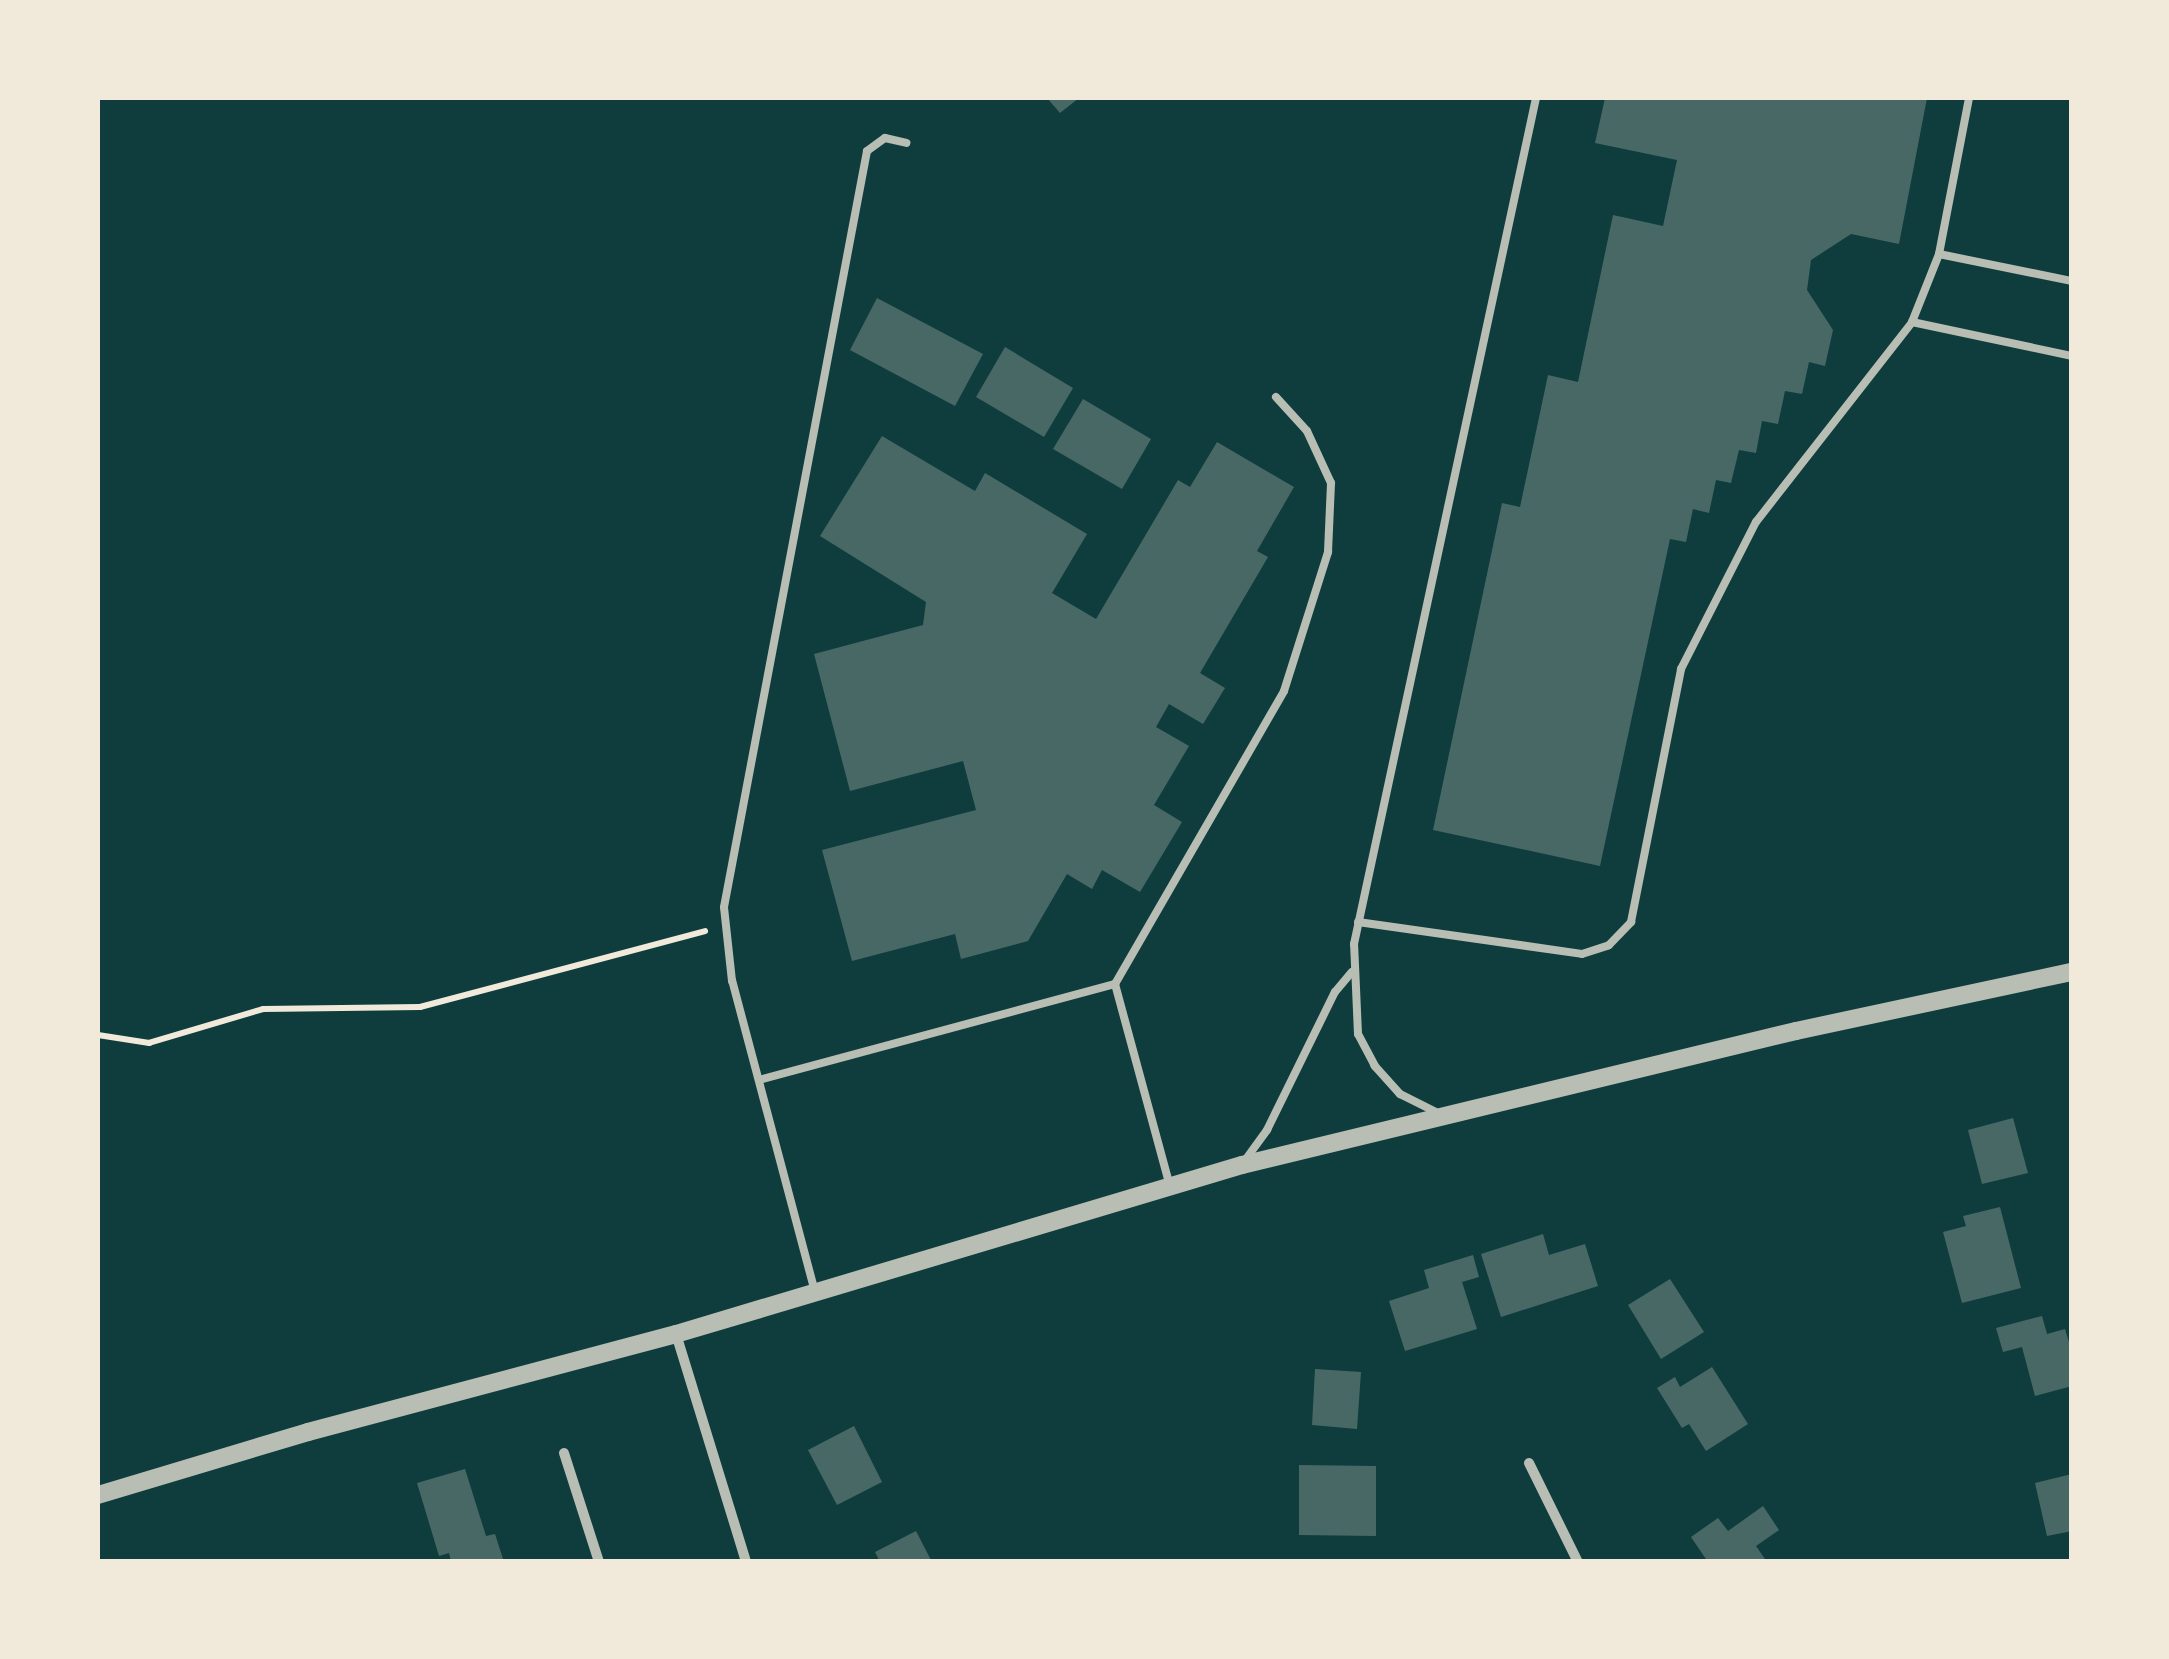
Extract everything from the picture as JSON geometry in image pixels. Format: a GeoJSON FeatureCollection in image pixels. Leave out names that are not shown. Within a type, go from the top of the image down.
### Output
{"type":"FeatureCollection","features":[{"type":"Feature","properties":{"kind":"street"},"geometry":{"type":"LineString","coordinates":[[98,1495],[308,1432],[676,1334],[1242,1165],[1796,1030],[2072,972]]}},
{"type":"Feature","properties":{"kind":"street"},"geometry":{"type":"LineString","coordinates":[[676,1334],[746,1562]]}},
{"type":"Feature","properties":{"kind":"street"},"geometry":{"type":"LineString","coordinates":[[564,1453],[599,1562]]}},
{"type":"Feature","properties":{"kind":"street"},"geometry":{"type":"LineString","coordinates":[[1530,1462],[1578,1562]]}},
{"type":"Feature","properties":{"kind":"lane"},"geometry":{"type":"LineString","coordinates":[[1444,1116],[1400,1094],[1374,1066],[1358,1034],[1352,972],[1358,922],[1536,98]]}},
{"type":"Feature","properties":{"kind":"lane"},"geometry":{"type":"LineString","coordinates":[[1358,922],[1582,954],[1610,944],[1632,922],[1681,669],[1756,522],[1912,322],[1939,254],[1969,98]]}},
{"type":"Feature","properties":{"kind":"lane"},"geometry":{"type":"LineString","coordinates":[[814,1292],[732,981],[724,907],[867,151],[886,138],[906,143]]}},
{"type":"Feature","properties":{"kind":"lane"},"geometry":{"type":"LineString","coordinates":[[1939,254],[2072,281]]}},
{"type":"Feature","properties":{"kind":"lane"},"geometry":{"type":"LineString","coordinates":[[1912,322],[2072,356]]}},
{"type":"Feature","properties":{"kind":"lane"},"geometry":{"type":"LineString","coordinates":[[758,1080],[1115,984],[1284,692],[1328,552],[1332,483],[1307,431],[1276,398]]}},
{"type":"Feature","properties":{"kind":"lane"},"geometry":{"type":"LineString","coordinates":[[1242,1165],[1268,1130],[1335,992],[1352,972]]}},
{"type":"Feature","properties":{"kind":"lane"},"geometry":{"type":"LineString","coordinates":[[1115,984],[1170,1186]]}},
{"type":"Feature","properties":{"kind":"path"},"geometry":{"type":"LineString","coordinates":[[98,1035],[149,1043],[263,1009],[420,1007],[726,926]]}},
{"type":"Feature","properties":{"kind":"building"},"geometry":{"type":"Polygon","coordinates":[[[1047,98],[1079,98],[1060,113],[1047,98]]]}},
{"type":"Feature","properties":{"kind":"building"},"geometry":{"type":"Polygon","coordinates":[[[1605,98],[1927,98],[1899,244],[1851,234],[1811,260],[1807,290],[1833,330],[1825,366],[1809,362],[1802,394],[1785,391],[1778,424],[1762,421],[1756,453],[1739,450],[1731,483],[1716,480],[1709,513],[1693,509],[1686,542],[1670,539],[1600,866],[1433,830],[1502,503],[1520,507],[1548,375],[1578,382],[1613,215],[1663,226],[1677,160],[1595,143],[1605,98]]]}},
{"type":"Feature","properties":{"kind":"building"},"geometry":{"type":"Polygon","coordinates":[[[877,298],[983,354],[955,406],[850,350],[877,298]]]}},
{"type":"Feature","properties":{"kind":"building"},"geometry":{"type":"Polygon","coordinates":[[[1005,347],[1073,388],[1044,437],[976,397],[1005,347]]]}},
{"type":"Feature","properties":{"kind":"building"},"geometry":{"type":"Polygon","coordinates":[[[1083,399],[1151,439],[1122,489],[1053,449],[1083,399]]]}},
{"type":"Feature","properties":{"kind":"building"},"geometry":{"type":"Polygon","coordinates":[[[882,436],[975,491],[985,473],[1087,534],[1052,593],[1096,619],[1178,480],[1190,487],[1217,442],[1294,487],[1257,551],[1268,557],[1200,673],[1225,688],[1203,724],[1169,704],[1156,727],[1189,746],[1154,805],[1182,822],[1140,892],[1102,870],[1092,889],[1067,874],[1028,941],[961,959],[955,934],[852,961],[822,850],[976,810],[963,761],[850,791],[814,654],[923,625],[926,602],[820,536],[882,436]]]}},
{"type":"Feature","properties":{"kind":"building"},"geometry":{"type":"Polygon","coordinates":[[[2013,1118],[2028,1173],[1982,1184],[1968,1130],[2013,1118]]]}},
{"type":"Feature","properties":{"kind":"building"},"geometry":{"type":"Polygon","coordinates":[[[2000,1207],[2021,1288],[1962,1303],[1943,1232],[1966,1226],[1963,1216],[2000,1207]]]}},
{"type":"Feature","properties":{"kind":"building"},"geometry":{"type":"Polygon","coordinates":[[[1543,1234],[1549,1255],[1585,1244],[1598,1286],[1501,1317],[1481,1254],[1543,1234]]]}},
{"type":"Feature","properties":{"kind":"building"},"geometry":{"type":"Polygon","coordinates":[[[1473,1255],[1479,1277],[1462,1282],[1477,1329],[1405,1351],[1389,1301],[1429,1288],[1424,1270],[1473,1255]]]}},
{"type":"Feature","properties":{"kind":"building"},"geometry":{"type":"Polygon","coordinates":[[[1670,1279],[1704,1332],[1661,1359],[1628,1305],[1670,1279]]]}},
{"type":"Feature","properties":{"kind":"building"},"geometry":{"type":"Polygon","coordinates":[[[2042,1316],[2047,1334],[2065,1329],[2072,1352],[2072,1386],[2035,1396],[2022,1347],[2003,1352],[1996,1328],[2042,1316]]]}},
{"type":"Feature","properties":{"kind":"building"},"geometry":{"type":"Polygon","coordinates":[[[1712,1367],[1748,1424],[1706,1451],[1689,1424],[1682,1428],[1657,1388],[1675,1377],[1680,1387],[1712,1367]]]}},
{"type":"Feature","properties":{"kind":"building"},"geometry":{"type":"Polygon","coordinates":[[[1315,1369],[1361,1372],[1357,1429],[1312,1425],[1315,1369]]]}},
{"type":"Feature","properties":{"kind":"building"},"geometry":{"type":"Polygon","coordinates":[[[854,1426],[882,1482],[837,1505],[808,1450],[854,1426]]]}},
{"type":"Feature","properties":{"kind":"building"},"geometry":{"type":"Polygon","coordinates":[[[1299,1465],[1376,1466],[1376,1536],[1299,1535],[1299,1465]]]}},
{"type":"Feature","properties":{"kind":"building"},"geometry":{"type":"Polygon","coordinates":[[[465,1469],[486,1536],[495,1534],[504,1562],[451,1562],[449,1553],[439,1556],[417,1483],[465,1469]]]}},
{"type":"Feature","properties":{"kind":"building"},"geometry":{"type":"Polygon","coordinates":[[[2072,1474],[2072,1531],[2047,1536],[2035,1483],[2072,1474]]]}},
{"type":"Feature","properties":{"kind":"building"},"geometry":{"type":"Polygon","coordinates":[[[1763,1506],[1779,1530],[1756,1546],[1767,1562],[1708,1562],[1691,1537],[1718,1518],[1728,1531],[1763,1506]]]}},
{"type":"Feature","properties":{"kind":"building"},"geometry":{"type":"Polygon","coordinates":[[[916,1531],[932,1562],[880,1562],[875,1552],[916,1531]]]}}]}
